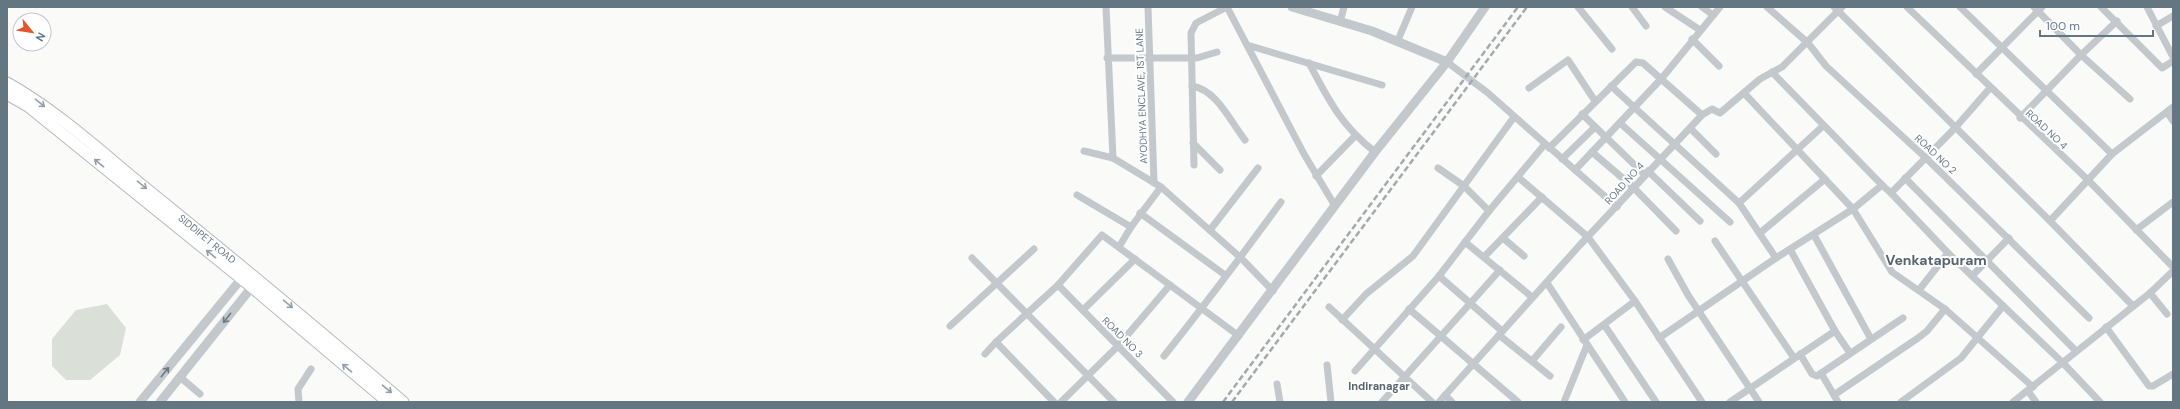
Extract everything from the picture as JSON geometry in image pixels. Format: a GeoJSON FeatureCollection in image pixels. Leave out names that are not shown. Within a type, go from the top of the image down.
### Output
{"type":"FeatureCollection","features":[{"type":"Feature","properties":{"kind":"main road","name":"SIDDIPET ROAD"},"geometry":{"type":"LineString","coordinates":[[7,83],[33,98],[244,275]]}},
{"type":"Feature","properties":{"kind":"main road","name":"SIDDIPET ROAD"},"geometry":{"type":"LineString","coordinates":[[7,94],[28,106],[255,283],[403,402]]}},
{"type":"Feature","properties":{"kind":"main road","name":"SIDDIPET ROAD"},"geometry":{"type":"LineString","coordinates":[[255,283],[388,402]]}},
{"type":"Feature","properties":{"kind":"street"},"geometry":{"type":"LineString","coordinates":[[1106,7],[1113,158]]}},
{"type":"Feature","properties":{"kind":"street","name":"AYODHYA ENCLAVE, 1ST LANE"},"geometry":{"type":"LineString","coordinates":[[1148,7],[1157,185]]}},
{"type":"Feature","properties":{"kind":"street"},"geometry":{"type":"LineString","coordinates":[[1194,165],[1191,58],[1192,27],[1227,7],[1316,176],[1335,206]]}},
{"type":"Feature","properties":{"kind":"street"},"geometry":{"type":"LineString","coordinates":[[1292,7],[1398,40],[1447,62],[1488,93],[1617,207]]}},
{"type":"Feature","properties":{"kind":"street"},"geometry":{"type":"LineString","coordinates":[[1340,22],[1344,7]]}},
{"type":"Feature","properties":{"kind":"street"},"geometry":{"type":"LineString","coordinates":[[1398,40],[1412,7]]}},
{"type":"Feature","properties":{"kind":"street"},"geometry":{"type":"LineString","coordinates":[[1188,402],[1273,291],[1375,152],[1447,62],[1485,7]]}},
{"type":"Feature","properties":{"kind":"street"},"geometry":{"type":"LineString","coordinates":[[1578,7],[1612,49]]}},
{"type":"Feature","properties":{"kind":"street"},"geometry":{"type":"LineString","coordinates":[[1632,7],[1646,26]]}},
{"type":"Feature","properties":{"kind":"street"},"geometry":{"type":"LineString","coordinates":[[1665,7],[1700,30]]}},
{"type":"Feature","properties":{"kind":"street"},"geometry":{"type":"LineString","coordinates":[[1702,7],[1713,15]]}},
{"type":"Feature","properties":{"kind":"street"},"geometry":{"type":"LineString","coordinates":[[1575,170],[1662,78],[1692,39],[1720,7]]}},
{"type":"Feature","properties":{"kind":"street","name":"ROAD NO 2"},"geometry":{"type":"LineString","coordinates":[[1767,7],[1808,43],[1826,66],[1927,159],[2089,318]]}},
{"type":"Feature","properties":{"kind":"street","name":"ROAD NO 4"},"geometry":{"type":"LineString","coordinates":[[1907,7],[2020,118],[2088,180],[2173,267]]}},
{"type":"Feature","properties":{"kind":"street"},"geometry":{"type":"LineString","coordinates":[[1960,7],[2003,47],[2046,92],[2112,154]]}},
{"type":"Feature","properties":{"kind":"street"},"geometry":{"type":"LineString","coordinates":[[2101,7],[2117,21],[2162,68],[2173,61]]}},
{"type":"Feature","properties":{"kind":"street"},"geometry":{"type":"LineString","coordinates":[[2147,7],[2173,57]]}},
{"type":"Feature","properties":{"kind":"street"},"geometry":{"type":"LineString","coordinates":[[1355,372],[1409,309],[1440,276],[1489,211],[1518,176],[1547,146],[1636,62],[1643,63],[1662,78],[1702,115],[1712,109],[1720,113],[1760,79],[1782,67],[1808,43],[1838,8],[1955,128],[2050,221],[2133,306]]}},
{"type":"Feature","properties":{"kind":"street"},"geometry":{"type":"LineString","coordinates":[[1976,74],[2038,8],[2080,55],[2130,99]]}},
{"type":"Feature","properties":{"kind":"street"},"geometry":{"type":"LineString","coordinates":[[2156,26],[2173,16]]}},
{"type":"Feature","properties":{"kind":"street"},"geometry":{"type":"LineString","coordinates":[[2020,118],[2080,55],[2117,21]]}},
{"type":"Feature","properties":{"kind":"street"},"geometry":{"type":"LineString","coordinates":[[1692,39],[1719,66]]}},
{"type":"Feature","properties":{"kind":"street"},"geometry":{"type":"LineString","coordinates":[[1247,45],[1382,85]]}},
{"type":"Feature","properties":{"kind":"street"},"geometry":{"type":"LineString","coordinates":[[1108,58],[1191,58],[1217,52]]}},
{"type":"Feature","properties":{"kind":"street"},"geometry":{"type":"LineString","coordinates":[[1528,88],[1568,60],[1596,101]]}},
{"type":"Feature","properties":{"kind":"street"},"geometry":{"type":"LineString","coordinates":[[1309,63],[1324,91],[1345,124],[1355,136],[1375,152]]}},
{"type":"Feature","properties":{"kind":"street"},"geometry":{"type":"LineString","coordinates":[[1772,72],[1948,253],[2063,363],[2100,402]]}},
{"type":"Feature","properties":{"kind":"street"},"geometry":{"type":"LineString","coordinates":[[1192,86],[1202,88],[1212,95],[1245,140]]}},
{"type":"Feature","properties":{"kind":"street"},"geometry":{"type":"LineString","coordinates":[[1611,86],[1739,203],[1776,258]]}},
{"type":"Feature","properties":{"kind":"street"},"geometry":{"type":"LineString","coordinates":[[1891,193],[1905,178],[1927,159],[1990,88]]}},
{"type":"Feature","properties":{"kind":"street"},"geometry":{"type":"LineString","coordinates":[[1744,93],[1853,209],[1892,272],[1920,290],[1945,309],[1978,338],[2030,389],[2036,402]]}},
{"type":"Feature","properties":{"kind":"street"},"geometry":{"type":"LineString","coordinates":[[2050,221],[2112,154],[2173,107]]}},
{"type":"Feature","properties":{"kind":"street"},"geometry":{"type":"LineString","coordinates":[[2166,112],[2173,121]]}},
{"type":"Feature","properties":{"kind":"street"},"geometry":{"type":"LineString","coordinates":[[1582,114],[1700,222]]}},
{"type":"Feature","properties":{"kind":"street","name":"ROAD NO 4"},"geometry":{"type":"LineString","coordinates":[[1439,402],[1532,297],[1617,207],[1633,187],[1702,115]]}},
{"type":"Feature","properties":{"kind":"street"},"geometry":{"type":"LineString","coordinates":[[1342,320],[1366,294],[1413,256],[1514,117]]}},
{"type":"Feature","properties":{"kind":"street"},"geometry":{"type":"LineString","coordinates":[[1620,123],[1659,160],[1730,222]]}},
{"type":"Feature","properties":{"kind":"street"},"geometry":{"type":"LineString","coordinates":[[1562,159],[1595,126]]}},
{"type":"Feature","properties":{"kind":"street"},"geometry":{"type":"LineString","coordinates":[[1739,203],[1823,126]]}},
{"type":"Feature","properties":{"kind":"street"},"geometry":{"type":"LineString","coordinates":[[1690,128],[1716,154]]}},
{"type":"Feature","properties":{"kind":"street"},"geometry":{"type":"LineString","coordinates":[[1316,176],[1355,136]]}},
{"type":"Feature","properties":{"kind":"street"},"geometry":{"type":"LineString","coordinates":[[1193,143],[1220,170]]}},
{"type":"Feature","properties":{"kind":"street"},"geometry":{"type":"LineString","coordinates":[[1084,151],[1113,158],[1157,185],[1241,258],[1273,291]]}},
{"type":"Feature","properties":{"kind":"street"},"geometry":{"type":"LineString","coordinates":[[1592,152],[1633,187],[1676,231]]}},
{"type":"Feature","properties":{"kind":"street"},"geometry":{"type":"LineString","coordinates":[[1210,230],[1258,168]]}},
{"type":"Feature","properties":{"kind":"street"},"geometry":{"type":"LineString","coordinates":[[1438,168],[1464,186],[1489,211]]}},
{"type":"Feature","properties":{"kind":"street"},"geometry":{"type":"LineString","coordinates":[[1518,176],[1588,237],[1635,301],[1702,402]]}},
{"type":"Feature","properties":{"kind":"street"},"geometry":{"type":"LineString","coordinates":[[1905,178],[2076,351]]}},
{"type":"Feature","properties":{"kind":"street"},"geometry":{"type":"LineString","coordinates":[[1760,233],[1825,179]]}},
{"type":"Feature","properties":{"kind":"street"},"geometry":{"type":"LineString","coordinates":[[1119,247],[1157,185]]}},
{"type":"Feature","properties":{"kind":"street"},"geometry":{"type":"LineString","coordinates":[[1659,338],[1776,258],[1790,251],[1853,209],[1882,185]]}},
{"type":"Feature","properties":{"kind":"street"},"geometry":{"type":"LineString","coordinates":[[1077,195],[1131,226]]}},
{"type":"Feature","properties":{"kind":"street"},"geometry":{"type":"LineString","coordinates":[[1484,257],[1542,197]]}},
{"type":"Feature","properties":{"kind":"street"},"geometry":{"type":"LineString","coordinates":[[1164,356],[1225,275],[1241,258],[1281,202]]}},
{"type":"Feature","properties":{"kind":"street"},"geometry":{"type":"LineString","coordinates":[[2136,230],[2173,202]]}},
{"type":"Feature","properties":{"kind":"street"},"geometry":{"type":"LineString","coordinates":[[1140,213],[1225,275]]}},
{"type":"Feature","properties":{"kind":"street"},"geometry":{"type":"LineString","coordinates":[[985,354],[1058,285],[1102,235],[1239,336]]}},
{"type":"Feature","properties":{"kind":"street"},"geometry":{"type":"LineString","coordinates":[[1814,235],[1870,339]]}},
{"type":"Feature","properties":{"kind":"street"},"geometry":{"type":"LineString","coordinates":[[1503,238],[1524,256]]}},
{"type":"Feature","properties":{"kind":"street"},"geometry":{"type":"LineString","coordinates":[[1972,276],[2009,238]]}},
{"type":"Feature","properties":{"kind":"street"},"geometry":{"type":"LineString","coordinates":[[1715,241],[1797,356],[1812,374],[1817,376],[1903,318]]}},
{"type":"Feature","properties":{"kind":"street"},"geometry":{"type":"LineString","coordinates":[[1466,242],[1532,297]]}},
{"type":"Feature","properties":{"kind":"street"},"geometry":{"type":"LineString","coordinates":[[950,326],[998,284],[1034,249]]}},
{"type":"Feature","properties":{"kind":"street"},"geometry":{"type":"LineString","coordinates":[[1790,251],[1835,331],[1850,353]]}},
{"type":"Feature","properties":{"kind":"street"},"geometry":{"type":"LineString","coordinates":[[1920,290],[1948,253]]}},
{"type":"Feature","properties":{"kind":"street"},"geometry":{"type":"LineString","coordinates":[[972,258],[1114,402]]}},
{"type":"Feature","properties":{"kind":"street"},"geometry":{"type":"LineString","coordinates":[[1083,310],[1135,259]]}},
{"type":"Feature","properties":{"kind":"street"},"geometry":{"type":"LineString","coordinates":[[1668,259],[1699,312],[1760,402]]}},
{"type":"Feature","properties":{"kind":"street"},"geometry":{"type":"LineString","coordinates":[[1382,402],[1500,270]]}},
{"type":"Feature","properties":{"kind":"street"},"geometry":{"type":"LineString","coordinates":[[2013,402],[2150,292],[2173,270]]}},
{"type":"Feature","properties":{"kind":"street"},"geometry":{"type":"LineString","coordinates":[[140,402],[244,275]]}},
{"type":"Feature","properties":{"kind":"street"},"geometry":{"type":"LineString","coordinates":[[1440,276],[1550,376]]}},
{"type":"Feature","properties":{"kind":"street"},"geometry":{"type":"LineString","coordinates":[[1547,282],[1585,343],[1625,402]]}},
{"type":"Feature","properties":{"kind":"street"},"geometry":{"type":"LineString","coordinates":[[160,402],[255,283]]}},
{"type":"Feature","properties":{"kind":"street","name":"ROAD NO 3"},"geometry":{"type":"LineString","coordinates":[[1058,285],[1173,402]]}},
{"type":"Feature","properties":{"kind":"street"},"geometry":{"type":"LineString","coordinates":[[1061,402],[1118,346],[1170,285]]}},
{"type":"Feature","properties":{"kind":"street"},"geometry":{"type":"LineString","coordinates":[[2150,292],[2167,314]]}},
{"type":"Feature","properties":{"kind":"street"},"geometry":{"type":"LineString","coordinates":[[1567,400],[1585,343],[1635,301]]}},
{"type":"Feature","properties":{"kind":"street"},"geometry":{"type":"LineString","coordinates":[[1901,402],[1944,372],[1960,358],[2003,306]]}},
{"type":"Feature","properties":{"kind":"street"},"geometry":{"type":"LineString","coordinates":[[1329,307],[1432,402]]}},
{"type":"Feature","properties":{"kind":"street"},"geometry":{"type":"LineString","coordinates":[[1409,309],[1518,402]]}},
{"type":"Feature","properties":{"kind":"street"},"geometry":{"type":"LineString","coordinates":[[1821,373],[1835,400],[1918,338],[1932,325],[1945,309]]}},
{"type":"Feature","properties":{"kind":"street"},"geometry":{"type":"LineString","coordinates":[[1605,326],[1656,402]]}},
{"type":"Feature","properties":{"kind":"street"},"geometry":{"type":"LineString","coordinates":[[1532,361],[1561,327]]}},
{"type":"Feature","properties":{"kind":"street"},"geometry":{"type":"LineString","coordinates":[[2106,327],[2149,386],[2153,386],[2173,374]]}},
{"type":"Feature","properties":{"kind":"street"},"geometry":{"type":"LineString","coordinates":[[1730,402],[1835,331]]}},
{"type":"Feature","properties":{"kind":"street"},"geometry":{"type":"LineString","coordinates":[[996,342],[1054,402]]}},
{"type":"Feature","properties":{"kind":"street"},"geometry":{"type":"LineString","coordinates":[[176,358],[188,368]]}},
{"type":"Feature","properties":{"kind":"street"},"geometry":{"type":"LineString","coordinates":[[1327,365],[1331,402]]}},
{"type":"Feature","properties":{"kind":"street"},"geometry":{"type":"LineString","coordinates":[[299,402],[298,389],[311,369]]}},
{"type":"Feature","properties":{"kind":"street"},"geometry":{"type":"LineString","coordinates":[[180,377],[200,394]]}},
{"type":"Feature","properties":{"kind":"street"},"geometry":{"type":"LineString","coordinates":[[1277,384],[1280,402]]}},
{"type":"Feature","properties":{"kind":"street"},"geometry":{"type":"LineString","coordinates":[[1445,395],[1452,402]]}},
{"type":"Feature","properties":{"kind":"shaded area"},"geometry":{"type":"Polygon","coordinates":[[[107,304],[126,328],[120,355],[90,380],[66,380],[52,366],[52,339],[76,310],[107,304]]]}},
{"type":"Feature","properties":{"kind":"railway"},"geometry":{"type":"LineString","coordinates":[[1223,402],[1518,7]]}},
{"type":"Feature","properties":{"kind":"railway"},"geometry":{"type":"LineString","coordinates":[[1232,402],[1527,7]]}},
{"type":"Feature","properties":{"kind":"district","name":"Venkatapuram"},"geometry":{"type":"Point","coordinates":[1936,260]}},
{"type":"Feature","properties":{"kind":"district","name":"Indiranagar"},"geometry":{"type":"Point","coordinates":[1379,386]}}]}
